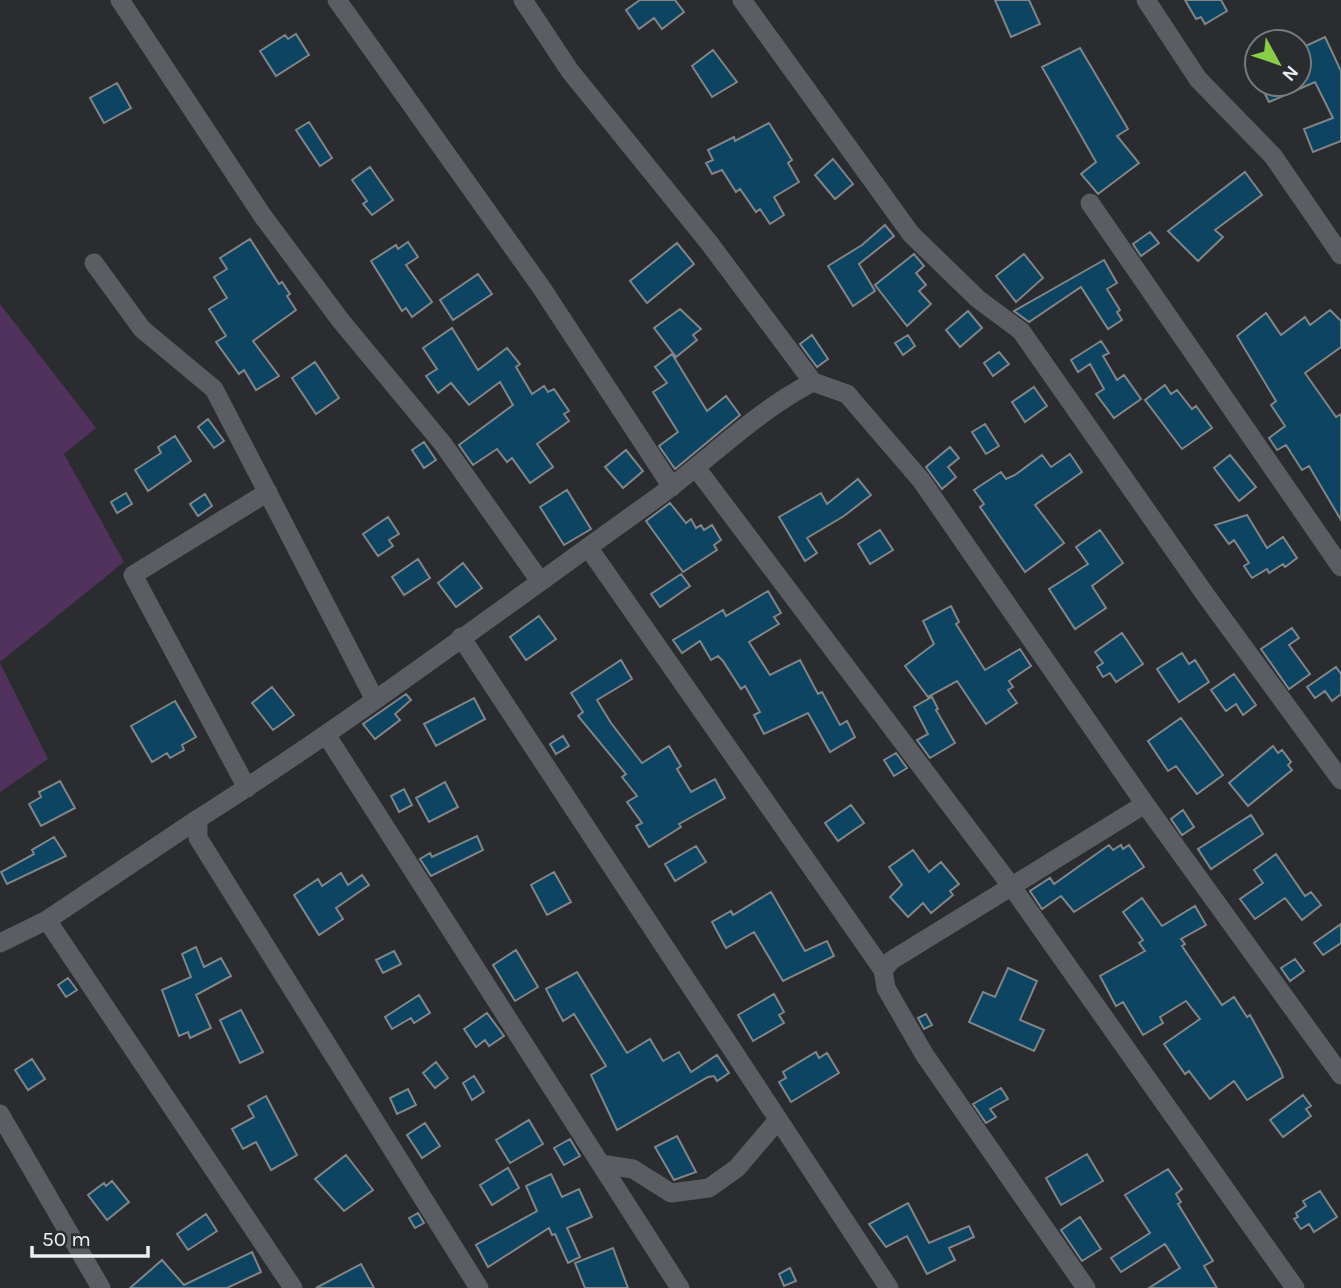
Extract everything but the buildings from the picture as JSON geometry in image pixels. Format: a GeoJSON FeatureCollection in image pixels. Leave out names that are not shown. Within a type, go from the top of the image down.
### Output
{"type":"FeatureCollection","features":[{"type":"Feature","properties":{"kind":"street"},"geometry":{"type":"LineString","coordinates":[[120,0],[262,215],[341,321],[443,444],[540,581]]}},
{"type":"Feature","properties":{"kind":"street"},"geometry":{"type":"LineString","coordinates":[[337,0],[541,287],[672,487]]}},
{"type":"Feature","properties":{"kind":"street"},"geometry":{"type":"LineString","coordinates":[[523,0],[570,71],[710,244],[813,382],[847,394],[921,480],[1145,804],[1341,1075]]}},
{"type":"Feature","properties":{"kind":"street"},"geometry":{"type":"LineString","coordinates":[[742,0],[911,234],[978,299],[1021,331],[1207,597],[1341,780]]}},
{"type":"Feature","properties":{"kind":"street"},"geometry":{"type":"LineString","coordinates":[[1146,0],[1198,79],[1273,156],[1341,255]]}},
{"type":"Feature","properties":{"kind":"street"},"geometry":{"type":"LineString","coordinates":[[1090,203],[1341,567]]}},
{"type":"Feature","properties":{"kind":"street"},"geometry":{"type":"LineString","coordinates":[[94,263],[142,330],[214,389],[375,700]]}},
{"type":"Feature","properties":{"kind":"street"},"geometry":{"type":"LineString","coordinates":[[0,943],[47,920],[327,736],[697,469],[786,395],[813,382]]}},
{"type":"Feature","properties":{"kind":"street"},"geometry":{"type":"LineString","coordinates":[[697,469],[1012,887],[1295,1288]]}},
{"type":"Feature","properties":{"kind":"street"},"geometry":{"type":"LineString","coordinates":[[247,788],[133,575],[268,492]]}},
{"type":"Feature","properties":{"kind":"street"},"geometry":{"type":"LineString","coordinates":[[588,547],[883,970],[886,988],[924,1054],[1086,1288]]}},
{"type":"Feature","properties":{"kind":"street"},"geometry":{"type":"LineString","coordinates":[[461,637],[889,1288]]}},
{"type":"Feature","properties":{"kind":"street"},"geometry":{"type":"LineString","coordinates":[[327,736],[680,1288]]}},
{"type":"Feature","properties":{"kind":"street"},"geometry":{"type":"LineString","coordinates":[[883,970],[892,960],[1145,804]]}},
{"type":"Feature","properties":{"kind":"street"},"geometry":{"type":"LineString","coordinates":[[198,819],[198,838],[479,1288]]}},
{"type":"Feature","properties":{"kind":"street"},"geometry":{"type":"LineString","coordinates":[[47,920],[293,1288]]}},
{"type":"Feature","properties":{"kind":"street"},"geometry":{"type":"LineString","coordinates":[[0,1114],[101,1288]]}},
{"type":"Feature","properties":{"kind":"street"},"geometry":{"type":"LineString","coordinates":[[601,1164],[633,1170],[671,1193],[709,1188],[737,1168],[778,1120]]}},
{"type":"Feature","properties":{"kind":"shaded area"},"geometry":{"type":"Polygon","coordinates":[[[0,304],[96,428],[64,454],[124,562],[0,662],[0,304]]]}},
{"type":"Feature","properties":{"kind":"shaded area"},"geometry":{"type":"Polygon","coordinates":[[[0,663],[48,759],[0,792],[0,663]]]}}]}
